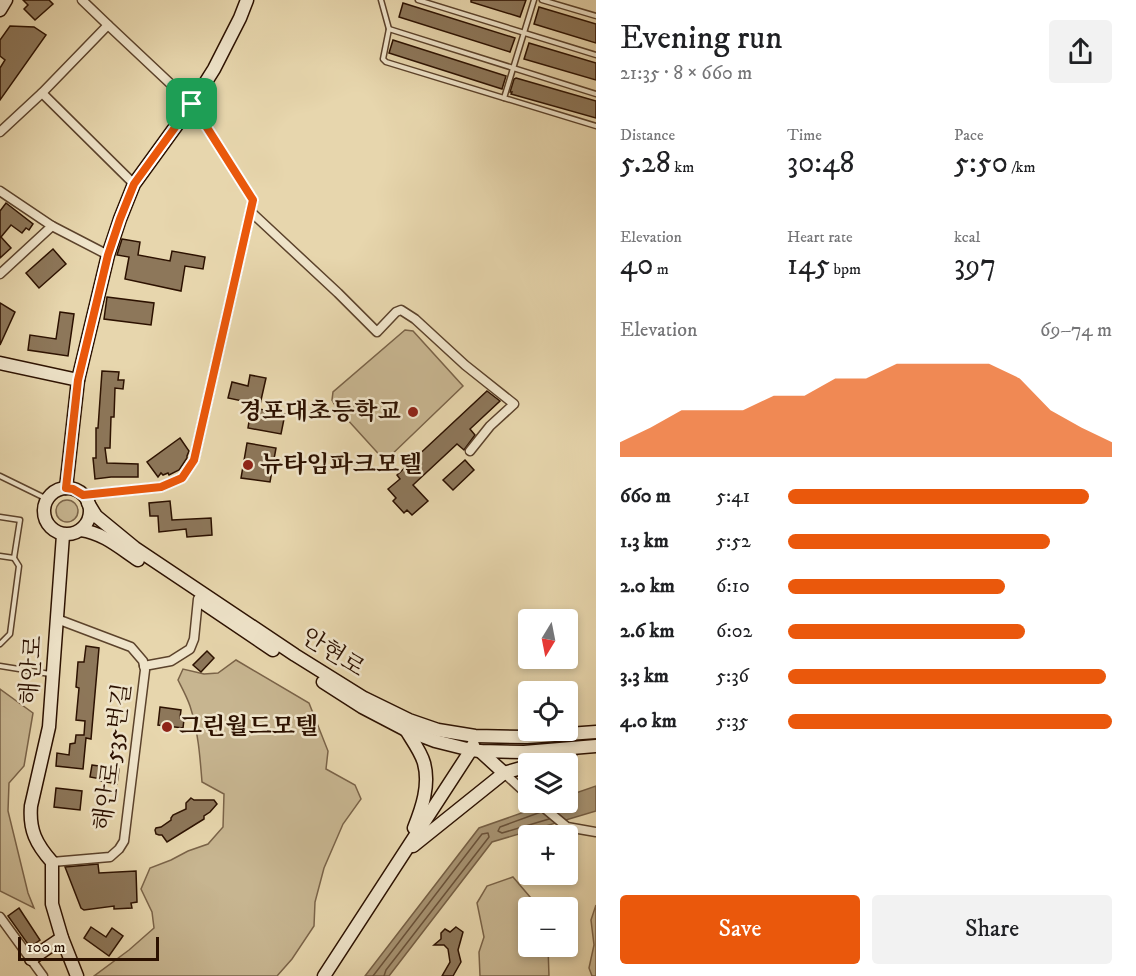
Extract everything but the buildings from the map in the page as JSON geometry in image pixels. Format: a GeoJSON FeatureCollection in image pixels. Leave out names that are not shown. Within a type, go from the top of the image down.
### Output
{"type":"FeatureCollection","features":[{"type":"Feature","properties":{"kind":"street"},"geometry":{"type":"LineString","coordinates":[[0,10],[6,0]]}},
{"type":"Feature","properties":{"kind":"street"},"geometry":{"type":"LineString","coordinates":[[82,0],[192,104],[253,200],[194,460],[182,478],[161,487],[86,499]]}},
{"type":"Feature","properties":{"kind":"street"},"geometry":{"type":"LineString","coordinates":[[66,488],[78,380],[108,255],[120,219],[134,184],[192,104],[214,69],[247,0]]}},
{"type":"Feature","properties":{"kind":"street"},"geometry":{"type":"LineString","coordinates":[[0,132],[108,26]]}},
{"type":"Feature","properties":{"kind":"street"},"geometry":{"type":"LineString","coordinates":[[42,93],[134,184]]}},
{"type":"Feature","properties":{"kind":"street"},"geometry":{"type":"LineString","coordinates":[[0,192],[52,226],[108,255]]}},
{"type":"Feature","properties":{"kind":"street"},"geometry":{"type":"LineString","coordinates":[[251,212],[377,332],[396,312],[401,310],[415,319],[465,365],[514,404],[490,426],[470,450]]}},
{"type":"Feature","properties":{"kind":"street"},"geometry":{"type":"LineString","coordinates":[[0,274],[52,226]]}},
{"type":"Feature","properties":{"kind":"street"},"geometry":{"type":"LineString","coordinates":[[0,363],[78,380]]}},
{"type":"Feature","properties":{"kind":"street"},"geometry":{"type":"LineString","coordinates":[[58,489],[73,489],[86,499],[90,510],[89,517],[81,530],[70,535],[63,535],[50,528],[45,521],[43,514],[46,499],[58,489]]}},
{"type":"Feature","properties":{"kind":"street","name":"안현로"},"geometry":{"type":"LineString","coordinates":[[86,499],[96,516],[135,548],[295,655],[364,698],[409,720],[438,730],[475,736],[527,737],[596,732]]}},
{"type":"Feature","properties":{"kind":"street","name":"안현로"},"geometry":{"type":"LineString","coordinates":[[81,530],[93,531],[109,540],[276,652],[362,707],[406,730],[435,741],[476,751],[524,752],[595,746]]}},
{"type":"Feature","properties":{"kind":"street","name":"해안로"},"geometry":{"type":"LineString","coordinates":[[52,862],[37,843],[30,819],[49,727],[63,535]]}},
{"type":"Feature","properties":{"kind":"street"},"geometry":{"type":"LineString","coordinates":[[144,666],[171,661],[190,649],[194,639],[198,599]]}},
{"type":"Feature","properties":{"kind":"street","name":"해안로535번길"},"geometry":{"type":"LineString","coordinates":[[52,862],[110,857],[124,841],[145,670],[143,661],[131,647],[57,620]]}},
{"type":"Feature","properties":{"kind":"street"},"geometry":{"type":"LineString","coordinates":[[405,852],[422,807],[426,785],[424,763],[406,730]]}},
{"type":"Feature","properties":{"kind":"street"},"geometry":{"type":"LineString","coordinates":[[324,976],[405,852],[476,751],[475,736]]}},
{"type":"Feature","properties":{"kind":"street"},"geometry":{"type":"LineString","coordinates":[[572,753],[595,746]]}},
{"type":"Feature","properties":{"kind":"street"},"geometry":{"type":"LineString","coordinates":[[476,751],[518,786]]}},
{"type":"Feature","properties":{"kind":"street"},"geometry":{"type":"LineString","coordinates":[[405,852],[504,773],[518,769]]}},
{"type":"Feature","properties":{"kind":"street"},"geometry":{"type":"LineString","coordinates":[[551,813],[567,827],[596,832]]}},
{"type":"Feature","properties":{"kind":"street"},"geometry":{"type":"LineString","coordinates":[[52,862],[52,904],[77,976]]}},
{"type":"Feature","properties":{"kind":"street"},"geometry":{"type":"LineString","coordinates":[[0,917],[43,976]]}},
{"type":"Feature","properties":{"kind":"street"},"geometry":{"type":"LineString","coordinates":[[31,959],[62,938]]}},
{"type":"Feature","properties":{"kind":"lane"},"geometry":{"type":"LineString","coordinates":[[381,0],[389,29],[383,58],[386,62],[596,126]]}},
{"type":"Feature","properties":{"kind":"lane"},"geometry":{"type":"LineString","coordinates":[[418,0],[596,55]]}},
{"type":"Feature","properties":{"kind":"lane"},"geometry":{"type":"LineString","coordinates":[[504,98],[534,0]]}},
{"type":"Feature","properties":{"kind":"lane"},"geometry":{"type":"LineString","coordinates":[[542,0],[596,16]]}},
{"type":"Feature","properties":{"kind":"lane"},"geometry":{"type":"LineString","coordinates":[[389,29],[596,94]]}},
{"type":"Feature","properties":{"kind":"lane"},"geometry":{"type":"LineString","coordinates":[[0,476],[46,499]]}},
{"type":"Feature","properties":{"kind":"lane"},"geometry":{"type":"LineString","coordinates":[[0,517],[20,520],[15,558],[19,566],[10,634],[0,644]]}},
{"type":"Feature","properties":{"kind":"lane"},"geometry":{"type":"LineString","coordinates":[[0,556],[15,558]]}},
{"type":"Feature","properties":{"kind":"lane"},"geometry":{"type":"LineString","coordinates":[[0,666],[52,674]]}},
{"type":"Feature","properties":{"kind":"shaded area"},"geometry":{"type":"Polygon","coordinates":[[[405,330],[413,331],[463,386],[385,461],[336,407],[332,400],[333,392],[405,330]]]}},
{"type":"Feature","properties":{"kind":"shaded area"},"geometry":{"type":"Polygon","coordinates":[[[67,500],[75,503],[78,511],[75,519],[67,522],[59,519],[56,511],[59,503],[67,500]]]}},
{"type":"Feature","properties":{"kind":"shaded area"},"geometry":{"type":"Polygon","coordinates":[[[236,660],[309,703],[328,751],[326,769],[355,785],[361,799],[343,824],[324,868],[315,902],[314,926],[292,959],[277,976],[94,976],[154,928],[152,912],[141,889],[150,868],[208,844],[223,827],[224,794],[202,782],[195,724],[189,703],[178,680],[183,669],[204,674],[218,673],[236,660]]]}},
{"type":"Feature","properties":{"kind":"shaded area"},"geometry":{"type":"Polygon","coordinates":[[[0,689],[33,713],[24,766],[9,783],[8,811],[28,893],[34,908],[0,891],[0,689]]]}},
{"type":"Feature","properties":{"kind":"shaded area"},"geometry":{"type":"Polygon","coordinates":[[[513,877],[530,897],[518,897],[518,957],[548,957],[549,976],[480,976],[479,952],[484,937],[477,903],[487,886],[513,877]]]}},
{"type":"Feature","properties":{"kind":"shaded area"},"geometry":{"type":"Polygon","coordinates":[[[596,905],[596,976],[592,976],[589,968],[594,945],[591,920],[596,905]]]}},
{"type":"Feature","properties":{"kind":"water"},"geometry":{"type":"Polygon","coordinates":[[[596,786],[596,811],[549,825],[518,825],[518,834],[492,842],[389,976],[365,976],[479,828],[522,813],[578,813],[578,792],[596,786]]]}},
{"type":"Feature","properties":{"kind":"place","name":"경포대초등학교"},"geometry":{"type":"Point","coordinates":[413,412]}},
{"type":"Feature","properties":{"kind":"place","name":"뉴타임파크모텔"},"geometry":{"type":"Point","coordinates":[248,465]}},
{"type":"Feature","properties":{"kind":"place","name":"그린월드모텔"},"geometry":{"type":"Point","coordinates":[167,727]}},
{"type":"Feature","properties":{"kind":"route"},"geometry":{"type":"LineString","coordinates":[[192,104],[253,200],[194,460],[182,478],[161,487],[83,495],[66,488],[78,380],[108,255],[134,184],[192,104]]}}]}
